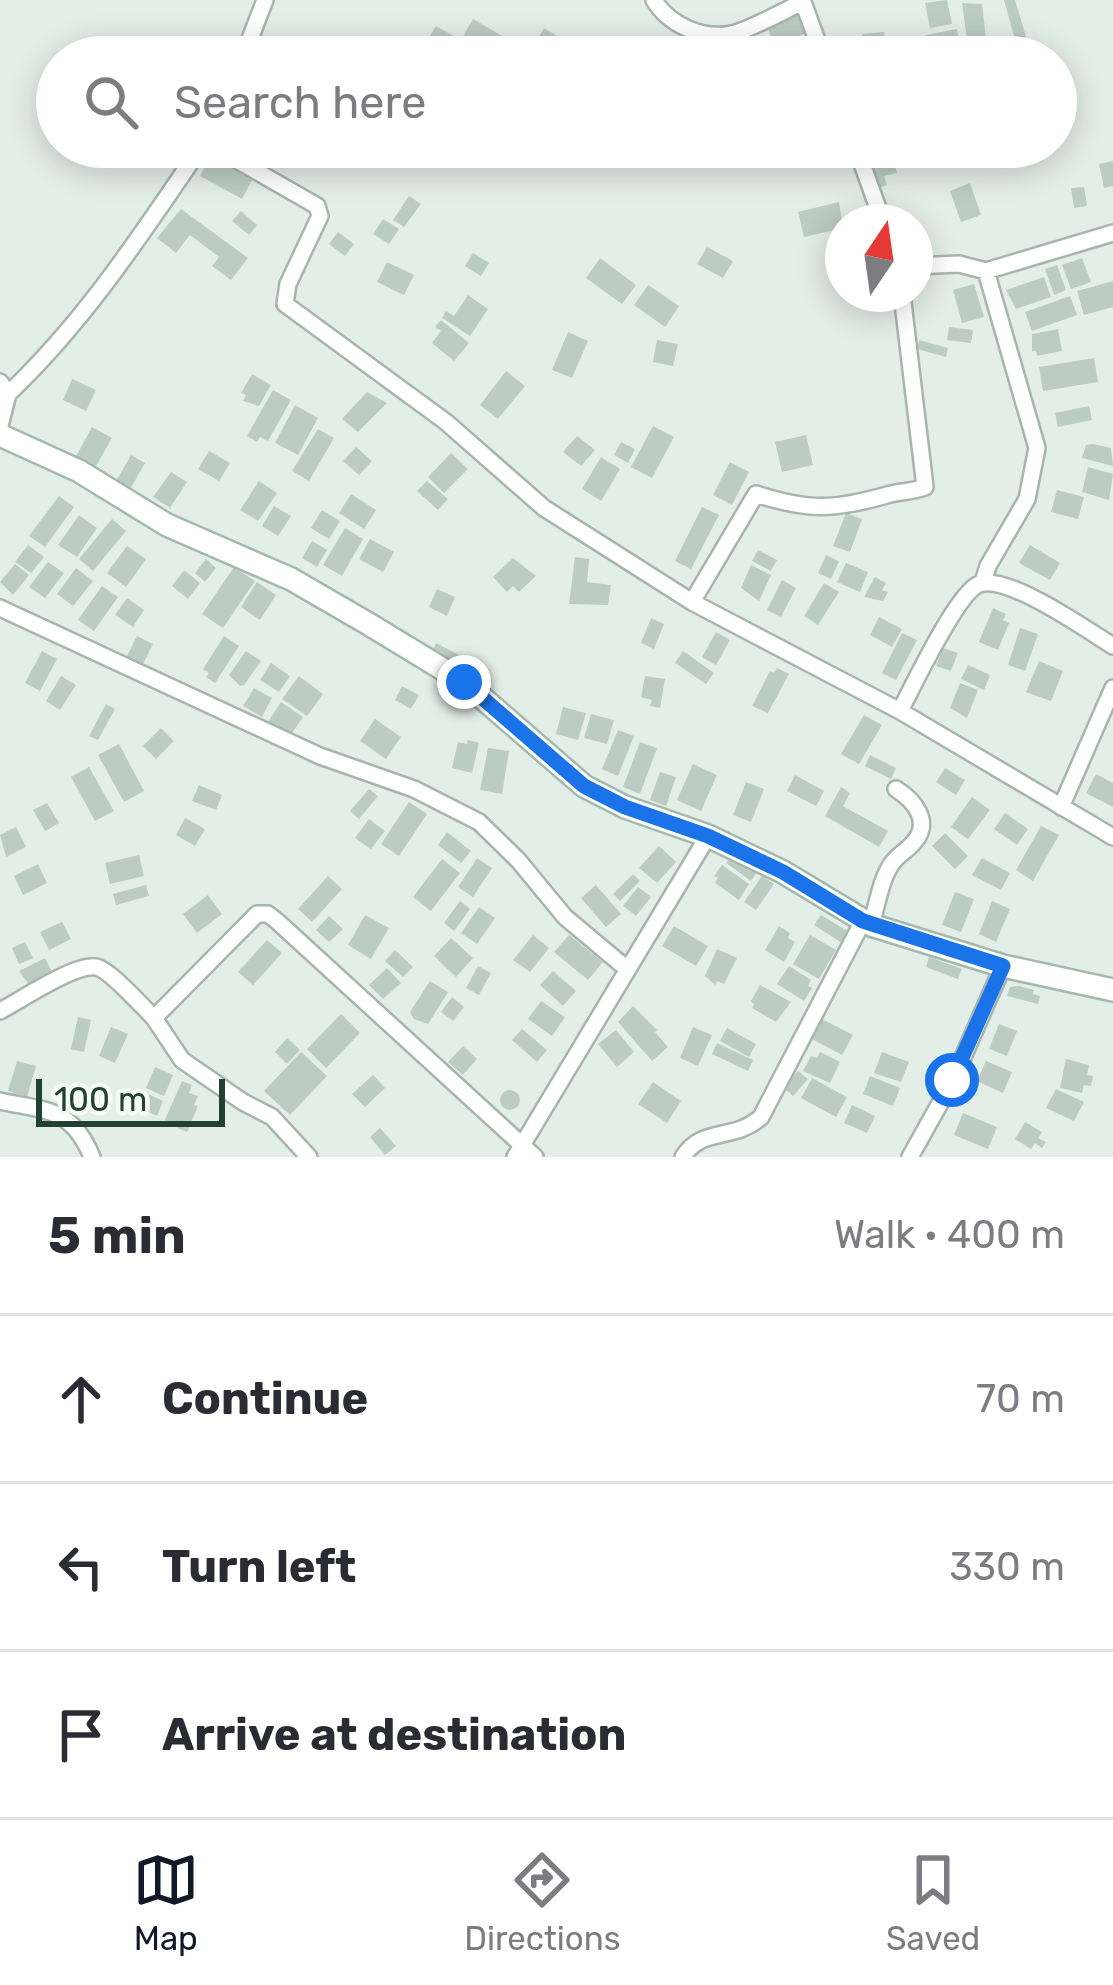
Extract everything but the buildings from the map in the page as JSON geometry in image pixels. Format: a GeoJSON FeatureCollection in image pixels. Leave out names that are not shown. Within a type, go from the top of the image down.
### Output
{"type":"FeatureCollection","features":[{"type":"Feature","properties":{"kind":"street"},"geometry":{"type":"LineString","coordinates":[[252,36],[265,0]]}},
{"type":"Feature","properties":{"kind":"street"},"geometry":{"type":"LineString","coordinates":[[654,0],[664,17],[700,33],[732,34],[803,2],[815,36]]}},
{"type":"Feature","properties":{"kind":"street"},"geometry":{"type":"LineString","coordinates":[[187,168],[103,291],[58,347],[4,388],[0,430],[80,471],[167,525],[291,579],[464,682],[584,786],[625,807],[708,836],[783,872],[867,923],[1003,966],[1113,990]]}},
{"type":"Feature","properties":{"kind":"street"},"geometry":{"type":"LineString","coordinates":[[251,168],[317,206],[320,216],[288,284],[285,304],[446,422],[544,508],[692,602],[900,711],[1113,837]]}},
{"type":"Feature","properties":{"kind":"street"},"geometry":{"type":"LineString","coordinates":[[864,168],[877,204]]}},
{"type":"Feature","properties":{"kind":"street"},"geometry":{"type":"LineString","coordinates":[[933,265],[959,264],[986,271],[1113,232]]}},
{"type":"Feature","properties":{"kind":"street"},"geometry":{"type":"LineString","coordinates":[[900,711],[953,614],[985,574],[1027,499],[1037,448],[986,271]]}},
{"type":"Feature","properties":{"kind":"street"},"geometry":{"type":"LineString","coordinates":[[692,602],[756,494],[796,507],[825,509],[925,487],[904,312]]}},
{"type":"Feature","properties":{"kind":"street"},"geometry":{"type":"LineString","coordinates":[[985,574],[1113,646]]}},
{"type":"Feature","properties":{"kind":"street"},"geometry":{"type":"LineString","coordinates":[[0,608],[320,756],[414,789],[479,822],[565,917],[627,969]]}},
{"type":"Feature","properties":{"kind":"street"},"geometry":{"type":"LineString","coordinates":[[1060,807],[1113,688]]}},
{"type":"Feature","properties":{"kind":"street"},"geometry":{"type":"LineString","coordinates":[[683,1157],[698,1140],[746,1130],[761,1117],[867,923],[892,862],[918,839],[920,812],[896,788]]}},
{"type":"Feature","properties":{"kind":"street"},"geometry":{"type":"LineString","coordinates":[[518,1150],[708,836]]}},
{"type":"Feature","properties":{"kind":"street"},"geometry":{"type":"LineString","coordinates":[[154,1018],[257,914],[268,914],[518,1150],[535,1157]]}},
{"type":"Feature","properties":{"kind":"street"},"geometry":{"type":"LineString","coordinates":[[910,1157],[952,1080],[1003,966]]}},
{"type":"Feature","properties":{"kind":"street"},"geometry":{"type":"LineString","coordinates":[[0,1011],[78,970],[97,968],[108,973],[154,1018],[182,1060],[272,1117],[309,1157]]}},
{"type":"Feature","properties":{"kind":"street"},"geometry":{"type":"LineString","coordinates":[[0,1101],[61,1114],[75,1125],[92,1157]]}},
{"type":"Feature","properties":{"kind":"route"},"geometry":{"type":"LineString","coordinates":[[464,682],[584,786],[783,872],[863,921],[1003,966],[952,1080]]}}]}
